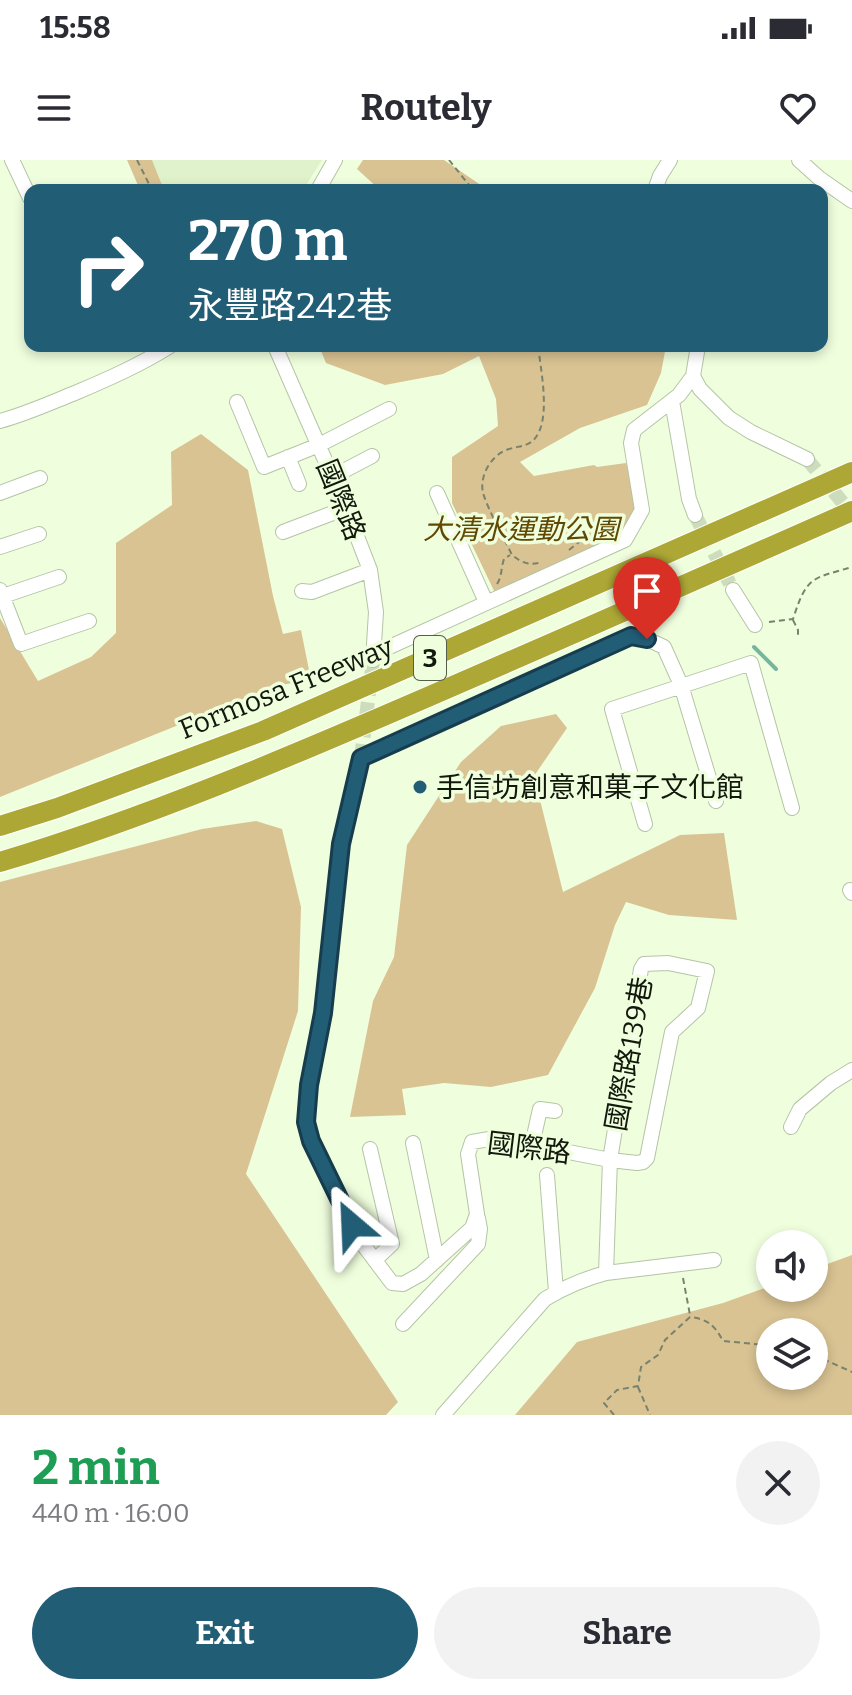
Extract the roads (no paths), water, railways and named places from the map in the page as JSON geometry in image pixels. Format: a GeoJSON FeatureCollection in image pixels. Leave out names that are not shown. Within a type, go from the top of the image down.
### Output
{"type":"FeatureCollection","features":[{"type":"Feature","properties":{"kind":"highway","name":"Formosa Freeway"},"geometry":{"type":"LineString","coordinates":[[0,826],[57,808],[263,731],[852,472]]}},
{"type":"Feature","properties":{"kind":"highway","name":"3"},"geometry":{"type":"LineString","coordinates":[[0,862],[80,837],[280,761],[852,511]]}},
{"type":"Feature","properties":{"kind":"street"},"geometry":{"type":"LineString","coordinates":[[12,160],[24,185]]}},
{"type":"Feature","properties":{"kind":"street"},"geometry":{"type":"LineString","coordinates":[[321,184],[335,160]]}},
{"type":"Feature","properties":{"kind":"street"},"geometry":{"type":"LineString","coordinates":[[657,184],[670,160]]}},
{"type":"Feature","properties":{"kind":"street"},"geometry":{"type":"LineString","coordinates":[[799,160],[819,178],[852,199]]}},
{"type":"Feature","properties":{"kind":"street"},"geometry":{"type":"LineString","coordinates":[[0,421],[105,380],[160,352]]}},
{"type":"Feature","properties":{"kind":"street","name":"國際路"},"geometry":{"type":"LineString","coordinates":[[278,352],[370,570],[376,612],[374,657],[484,596]]}},
{"type":"Feature","properties":{"kind":"street"},"geometry":{"type":"LineString","coordinates":[[437,493],[484,596],[625,540],[642,510],[631,443],[634,430],[679,395],[693,376],[697,352]]}},
{"type":"Feature","properties":{"kind":"street"},"geometry":{"type":"LineString","coordinates":[[693,376],[700,389],[729,418],[807,459]]}},
{"type":"Feature","properties":{"kind":"street"},"geometry":{"type":"LineString","coordinates":[[672,401],[687,488],[695,515]]}},
{"type":"Feature","properties":{"kind":"street"},"geometry":{"type":"LineString","coordinates":[[237,402],[264,467],[319,445],[389,409]]}},
{"type":"Feature","properties":{"kind":"street"},"geometry":{"type":"LineString","coordinates":[[332,477],[372,456]]}},
{"type":"Feature","properties":{"kind":"street"},"geometry":{"type":"LineString","coordinates":[[288,457],[299,484]]}},
{"type":"Feature","properties":{"kind":"street"},"geometry":{"type":"LineString","coordinates":[[0,493],[40,478]]}},
{"type":"Feature","properties":{"kind":"street"},"geometry":{"type":"LineString","coordinates":[[283,532],[346,508]]}},
{"type":"Feature","properties":{"kind":"street"},"geometry":{"type":"LineString","coordinates":[[0,547],[39,534]]}},
{"type":"Feature","properties":{"kind":"street"},"geometry":{"type":"LineString","coordinates":[[302,591],[312,592],[370,570]]}},
{"type":"Feature","properties":{"kind":"street"},"geometry":{"type":"LineString","coordinates":[[59,577],[1,593],[21,644],[89,621]]}},
{"type":"Feature","properties":{"kind":"street"},"geometry":{"type":"LineString","coordinates":[[733,590],[752,621]]}},
{"type":"Feature","properties":{"kind":"street"},"geometry":{"type":"LineString","coordinates":[[477,1214],[472,1228],[421,1274],[403,1284],[392,1283],[358,1238],[311,1141],[306,1122],[309,1085],[323,1013],[341,844],[361,758],[631,636],[664,647],[681,685],[716,801]]}},
{"type":"Feature","properties":{"kind":"street"},"geometry":{"type":"LineString","coordinates":[[645,824],[612,709],[751,663],[792,808]]}},
{"type":"Feature","properties":{"kind":"street","name":"國際路139巷"},"geometry":{"type":"LineString","coordinates":[[659,963],[707,971],[698,1008],[672,1032],[647,1158],[637,1163],[610,1160],[641,969],[644,964],[659,963]]}},
{"type":"Feature","properties":{"kind":"street"},"geometry":{"type":"LineString","coordinates":[[791,1127],[800,1109],[852,1070]]}},
{"type":"Feature","properties":{"kind":"street"},"geometry":{"type":"LineString","coordinates":[[532,1145],[540,1109],[555,1111]]}},
{"type":"Feature","properties":{"kind":"street","name":"國際路"},"geometry":{"type":"LineString","coordinates":[[403,1324],[478,1244],[480,1229],[468,1154],[472,1142],[495,1138],[610,1160]]}},
{"type":"Feature","properties":{"kind":"street"},"geometry":{"type":"LineString","coordinates":[[413,1143],[437,1260]]}},
{"type":"Feature","properties":{"kind":"street"},"geometry":{"type":"LineString","coordinates":[[370,1149],[392,1244],[375,1260]]}},
{"type":"Feature","properties":{"kind":"street"},"geometry":{"type":"LineString","coordinates":[[606,1273],[610,1160]]}},
{"type":"Feature","properties":{"kind":"street"},"geometry":{"type":"LineString","coordinates":[[547,1175],[556,1292]]}},
{"type":"Feature","properties":{"kind":"street"},"geometry":{"type":"LineString","coordinates":[[443,1415],[545,1299],[556,1292],[583,1279],[606,1273],[714,1260]]}},
{"type":"Feature","properties":{"kind":"waterway"},"geometry":{"type":"LineString","coordinates":[[754,647],[776,669]]}},
{"type":"Feature","properties":{"kind":"tunnel"},"geometry":{"type":"LineString","coordinates":[[807,459],[852,514]]}},
{"type":"Feature","properties":{"kind":"tunnel"},"geometry":{"type":"LineString","coordinates":[[695,515],[733,590]]}},
{"type":"Feature","properties":{"kind":"tunnel"},"geometry":{"type":"LineString","coordinates":[[361,758],[373,660]]}},
{"type":"Feature","properties":{"kind":"place","name":"手信坊創意和菓子文化館"},"geometry":{"type":"Point","coordinates":[420,787]}},
{"type":"Feature","properties":{"kind":"park label","name":"大清水運動公園"},"geometry":{"type":"Point","coordinates":[521,529]}}]}
